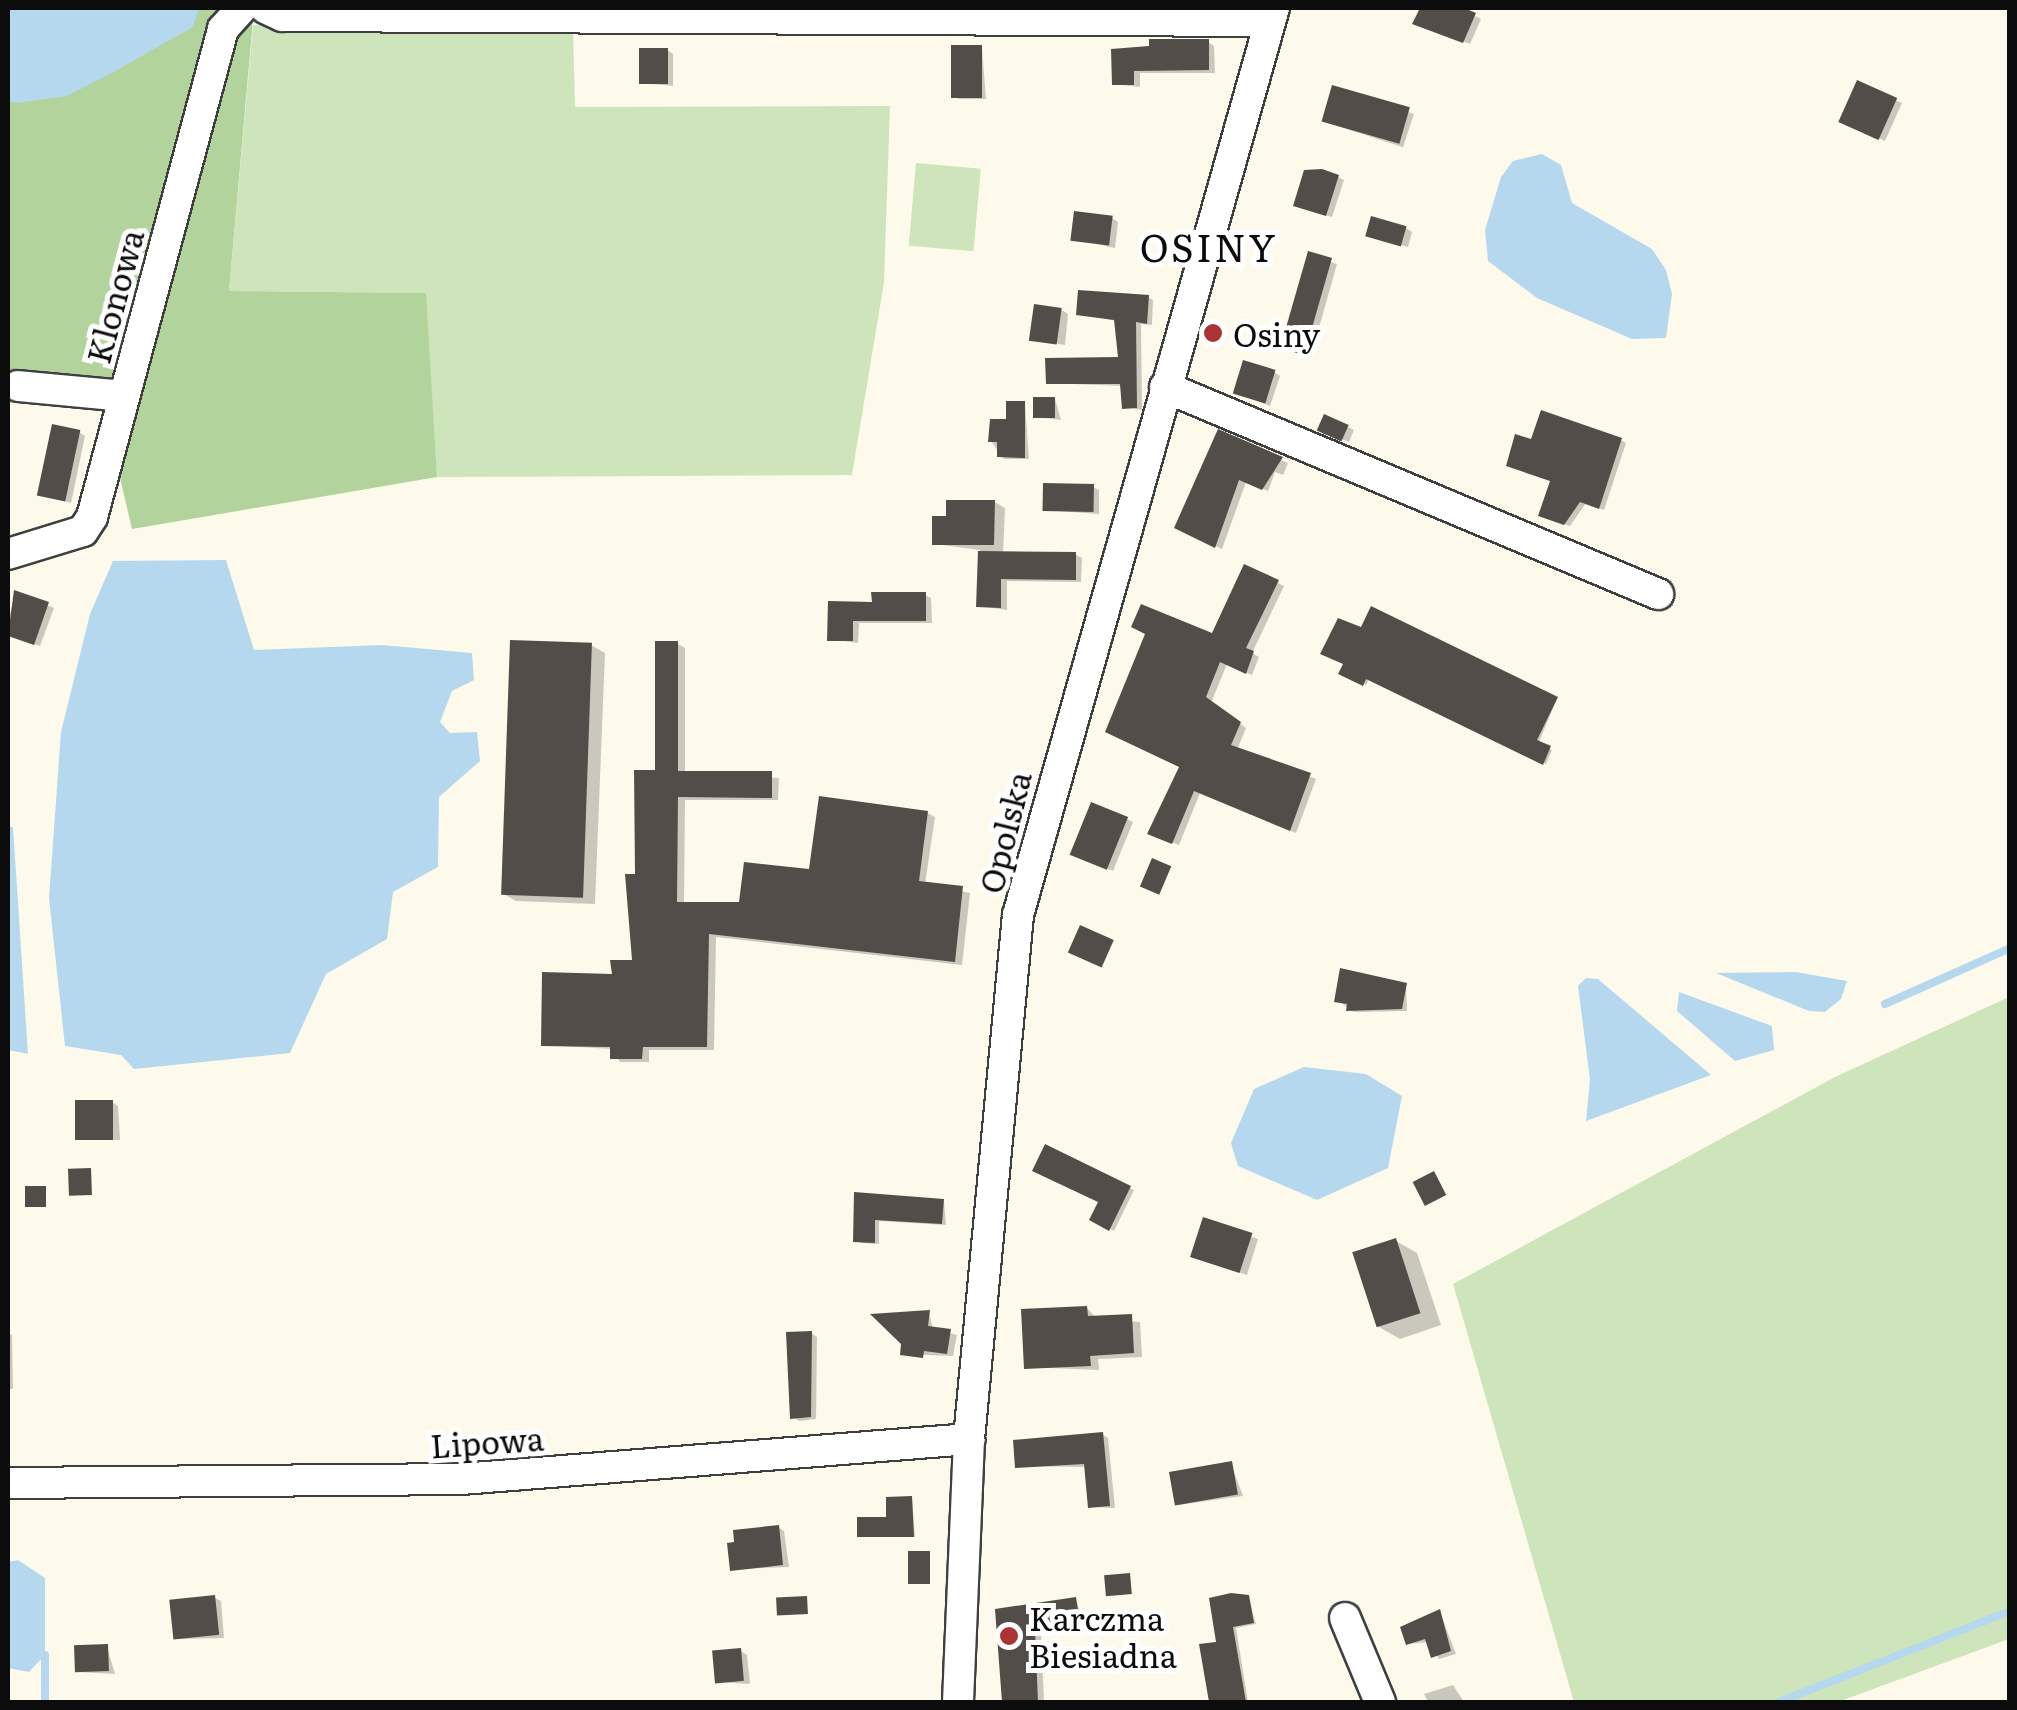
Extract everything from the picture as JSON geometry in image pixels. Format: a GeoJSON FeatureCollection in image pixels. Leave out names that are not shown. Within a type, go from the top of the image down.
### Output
{"type":"FeatureCollection","features":[{"type":"Feature","properties":{"kind":"street","name":"Klonowa"},"geometry":{"type":"LineString","coordinates":[[8,554],[83,531],[223,29],[242,8]]}},
{"type":"Feature","properties":{"kind":"street"},"geometry":{"type":"LineString","coordinates":[[265,8],[282,16],[1272,14]]}},
{"type":"Feature","properties":{"kind":"street","name":"Opolska"},"geometry":{"type":"LineString","coordinates":[[958,1702],[970,1439],[1018,916],[1272,14]]}},
{"type":"Feature","properties":{"kind":"street"},"geometry":{"type":"LineString","coordinates":[[18,386],[123,396]]}},
{"type":"Feature","properties":{"kind":"street"},"geometry":{"type":"LineString","coordinates":[[1165,387],[1658,594]]}},
{"type":"Feature","properties":{"kind":"street","name":"Lipowa"},"geometry":{"type":"LineString","coordinates":[[8,1483],[461,1479],[970,1439]]}},
{"type":"Feature","properties":{"kind":"street"},"geometry":{"type":"LineString","coordinates":[[1345,1618],[1380,1702]]}},
{"type":"Feature","properties":{"kind":"green space"},"geometry":{"type":"Polygon","coordinates":[[[8,8],[254,8],[229,291],[426,293],[437,477],[132,529],[97,380],[8,378],[8,8]]]}},
{"type":"Feature","properties":{"kind":"green space"},"geometry":{"type":"Polygon","coordinates":[[[253,25],[573,28],[575,107],[890,106],[884,282],[852,475],[437,477],[425,293],[229,291],[253,25]]]}},
{"type":"Feature","properties":{"kind":"green space"},"geometry":{"type":"Polygon","coordinates":[[[916,163],[981,169],[974,251],[909,246],[916,163]]]}},
{"type":"Feature","properties":{"kind":"green space"},"geometry":{"type":"Polygon","coordinates":[[[2009,997],[2009,1639],[1838,1702],[1574,1702],[1453,1284],[1835,1077],[2009,997]]]}},
{"type":"Feature","properties":{"kind":"water"},"geometry":{"type":"Polygon","coordinates":[[[8,8],[199,8],[193,27],[110,74],[67,96],[17,103],[8,101],[8,8]]]}},
{"type":"Feature","properties":{"kind":"water"},"geometry":{"type":"Polygon","coordinates":[[[1542,154],[1561,165],[1572,203],[1652,249],[1666,270],[1672,294],[1666,338],[1632,339],[1537,298],[1488,261],[1485,230],[1501,177],[1513,161],[1542,154]]]}},
{"type":"Feature","properties":{"kind":"water"},"geometry":{"type":"Polygon","coordinates":[[[226,560],[254,650],[382,645],[472,653],[474,680],[452,691],[440,722],[450,733],[477,732],[480,761],[439,797],[438,867],[393,892],[387,939],[326,974],[290,1053],[134,1069],[121,1055],[65,1046],[49,898],[61,732],[90,614],[113,561],[226,560]]]}},
{"type":"Feature","properties":{"kind":"water"},"geometry":{"type":"Polygon","coordinates":[[[8,827],[13,827],[28,1054],[8,1050],[8,827]]]}},
{"type":"Feature","properties":{"kind":"water"},"geometry":{"type":"Polygon","coordinates":[[[1796,972],[1847,981],[1841,999],[1825,1012],[1809,1011],[1716,973],[1796,972]]]}},
{"type":"Feature","properties":{"kind":"water"},"geometry":{"type":"Polygon","coordinates":[[[1586,978],[1598,979],[1711,1075],[1586,1121],[1590,1080],[1578,986],[1586,978]]]}},
{"type":"Feature","properties":{"kind":"water"},"geometry":{"type":"Polygon","coordinates":[[[1679,992],[1772,1026],[1774,1050],[1735,1061],[1677,1011],[1679,992]]]}},
{"type":"Feature","properties":{"kind":"water"},"geometry":{"type":"Polygon","coordinates":[[[1304,1067],[1366,1074],[1402,1096],[1388,1168],[1317,1200],[1238,1166],[1231,1143],[1254,1089],[1304,1067]]]}},
{"type":"Feature","properties":{"kind":"water"},"geometry":{"type":"Polygon","coordinates":[[[18,1560],[45,1578],[45,1655],[29,1672],[8,1668],[8,1562],[18,1560]]]}},
{"type":"Feature","properties":{"kind":"building"},"geometry":{"type":"Polygon","coordinates":[[[1420,8],[1464,8],[1476,13],[1463,43],[1412,24],[1420,8]]]}},
{"type":"Feature","properties":{"kind":"building"},"geometry":{"type":"Polygon","coordinates":[[[1149,39],[1209,39],[1209,70],[1134,71],[1134,85],[1112,85],[1111,49],[1149,46],[1149,39]]]}},
{"type":"Feature","properties":{"kind":"building"},"geometry":{"type":"Polygon","coordinates":[[[951,45],[982,45],[982,98],[951,98],[951,45]]]}},
{"type":"Feature","properties":{"kind":"building"},"geometry":{"type":"Polygon","coordinates":[[[639,48],[668,48],[668,84],[639,84],[639,48]]]}},
{"type":"Feature","properties":{"kind":"building"},"geometry":{"type":"Polygon","coordinates":[[[1857,80],[1897,98],[1878,140],[1838,122],[1857,80]]]}},
{"type":"Feature","properties":{"kind":"building"},"geometry":{"type":"Polygon","coordinates":[[[1332,85],[1410,107],[1399,144],[1322,122],[1332,85]]]}},
{"type":"Feature","properties":{"kind":"building"},"geometry":{"type":"Polygon","coordinates":[[[1322,169],[1339,175],[1326,216],[1293,206],[1304,170],[1322,169]]]}},
{"type":"Feature","properties":{"kind":"building"},"geometry":{"type":"Polygon","coordinates":[[[1074,211],[1113,216],[1109,246],[1070,241],[1074,211]]]}},
{"type":"Feature","properties":{"kind":"building"},"geometry":{"type":"Polygon","coordinates":[[[1371,216],[1407,226],[1401,246],[1365,236],[1371,216]]]}},
{"type":"Feature","properties":{"kind":"building"},"geometry":{"type":"Polygon","coordinates":[[[1308,251],[1332,258],[1304,355],[1280,348],[1308,251]]]}},
{"type":"Feature","properties":{"kind":"building"},"geometry":{"type":"Polygon","coordinates":[[[1078,290],[1149,295],[1147,324],[1136,322],[1137,408],[1122,409],[1120,384],[1046,384],[1045,358],[1118,357],[1114,320],[1076,315],[1078,290]]]}},
{"type":"Feature","properties":{"kind":"building"},"geometry":{"type":"Polygon","coordinates":[[[1034,304],[1062,308],[1057,345],[1029,341],[1034,304]]]}},
{"type":"Feature","properties":{"kind":"building"},"geometry":{"type":"Polygon","coordinates":[[[1243,360],[1276,370],[1265,403],[1233,393],[1243,360]]]}},
{"type":"Feature","properties":{"kind":"building"},"geometry":{"type":"Polygon","coordinates":[[[1033,397],[1055,397],[1055,418],[1033,418],[1033,397]]]}},
{"type":"Feature","properties":{"kind":"building"},"geometry":{"type":"Polygon","coordinates":[[[1006,401],[1025,401],[1025,458],[997,457],[997,442],[988,442],[990,419],[1006,419],[1006,401]]]}},
{"type":"Feature","properties":{"kind":"building"},"geometry":{"type":"Polygon","coordinates":[[[1541,410],[1622,438],[1599,509],[1580,502],[1564,525],[1538,516],[1550,481],[1506,466],[1515,434],[1531,439],[1541,410]]]}},
{"type":"Feature","properties":{"kind":"building"},"geometry":{"type":"Polygon","coordinates":[[[1324,414],[1349,425],[1341,441],[1317,430],[1324,414]]]}},
{"type":"Feature","properties":{"kind":"building"},"geometry":{"type":"Polygon","coordinates":[[[52,424],[80,430],[65,501],[37,495],[52,424]]]}},
{"type":"Feature","properties":{"kind":"building"},"geometry":{"type":"Polygon","coordinates":[[[1218,429],[1283,457],[1262,490],[1239,480],[1215,548],[1174,528],[1218,429]]]}},
{"type":"Feature","properties":{"kind":"building"},"geometry":{"type":"Polygon","coordinates":[[[1043,483],[1094,484],[1094,512],[1043,511],[1043,483]]]}},
{"type":"Feature","properties":{"kind":"building"},"geometry":{"type":"Polygon","coordinates":[[[946,500],[995,500],[994,545],[932,545],[932,516],[946,516],[946,500]]]}},
{"type":"Feature","properties":{"kind":"building"},"geometry":{"type":"Polygon","coordinates":[[[978,551],[1076,552],[1076,580],[1001,579],[1001,608],[976,607],[978,551]]]}},
{"type":"Feature","properties":{"kind":"building"},"geometry":{"type":"Polygon","coordinates":[[[1244,564],[1279,580],[1246,648],[1254,651],[1246,674],[1220,662],[1206,697],[1241,722],[1231,745],[1311,773],[1290,831],[1194,791],[1172,844],[1147,834],[1179,767],[1105,732],[1145,634],[1131,627],[1141,604],[1212,633],[1244,564]]]}},
{"type":"Feature","properties":{"kind":"building"},"geometry":{"type":"Polygon","coordinates":[[[14,590],[49,602],[34,645],[8,636],[14,590]]]}},
{"type":"Feature","properties":{"kind":"building"},"geometry":{"type":"Polygon","coordinates":[[[871,592],[926,592],[926,621],[853,621],[853,641],[827,641],[828,601],[872,602],[871,592]]]}},
{"type":"Feature","properties":{"kind":"building"},"geometry":{"type":"Polygon","coordinates":[[[1371,606],[1558,697],[1537,740],[1551,746],[1543,765],[1366,679],[1363,686],[1338,674],[1343,664],[1320,654],[1338,618],[1361,627],[1371,606]]]}},
{"type":"Feature","properties":{"kind":"building"},"geometry":{"type":"Polygon","coordinates":[[[510,640],[592,643],[583,898],[501,895],[510,640]]]}},
{"type":"Feature","properties":{"kind":"building"},"geometry":{"type":"Polygon","coordinates":[[[655,641],[678,641],[678,771],[772,771],[772,798],[678,797],[677,902],[739,902],[744,862],[809,869],[819,796],[928,811],[919,881],[963,886],[955,962],[709,934],[707,1047],[643,1047],[642,1059],[610,1059],[610,1047],[541,1046],[542,972],[612,974],[610,960],[632,960],[625,874],[635,874],[634,770],[655,770],[655,641]]]}},
{"type":"Feature","properties":{"kind":"building"},"geometry":{"type":"Polygon","coordinates":[[[1091,802],[1128,817],[1107,870],[1070,855],[1091,802]]]}},
{"type":"Feature","properties":{"kind":"building"},"geometry":{"type":"Polygon","coordinates":[[[1152,858],[1171,866],[1159,895],[1140,887],[1152,858]]]}},
{"type":"Feature","properties":{"kind":"building"},"geometry":{"type":"Polygon","coordinates":[[[1080,925],[1114,940],[1102,967],[1068,952],[1080,925]]]}},
{"type":"Feature","properties":{"kind":"building"},"geometry":{"type":"Polygon","coordinates":[[[1340,968],[1407,983],[1402,1009],[1346,1011],[1347,1004],[1334,1002],[1340,968]]]}},
{"type":"Feature","properties":{"kind":"building"},"geometry":{"type":"Polygon","coordinates":[[[75,1100],[113,1100],[113,1140],[75,1140],[75,1100]]]}},
{"type":"Feature","properties":{"kind":"building"},"geometry":{"type":"Polygon","coordinates":[[[1045,1144],[1131,1186],[1109,1231],[1089,1220],[1098,1202],[1032,1171],[1045,1144]]]}},
{"type":"Feature","properties":{"kind":"building"},"geometry":{"type":"Polygon","coordinates":[[[91,1168],[92,1195],[69,1196],[68,1169],[91,1168]]]}},
{"type":"Feature","properties":{"kind":"building"},"geometry":{"type":"Polygon","coordinates":[[[1434,1171],[1446,1195],[1425,1206],[1413,1182],[1434,1171]]]}},
{"type":"Feature","properties":{"kind":"building"},"geometry":{"type":"Polygon","coordinates":[[[25,1186],[46,1186],[46,1207],[25,1207],[25,1186]]]}},
{"type":"Feature","properties":{"kind":"building"},"geometry":{"type":"Polygon","coordinates":[[[854,1192],[944,1199],[942,1224],[875,1220],[875,1243],[853,1242],[854,1192]]]}},
{"type":"Feature","properties":{"kind":"building"},"geometry":{"type":"Polygon","coordinates":[[[1203,1217],[1252,1233],[1239,1273],[1190,1257],[1203,1217]]]}},
{"type":"Feature","properties":{"kind":"building"},"geometry":{"type":"Polygon","coordinates":[[[1396,1238],[1420,1313],[1377,1327],[1352,1252],[1396,1238]]]}},
{"type":"Feature","properties":{"kind":"building"},"geometry":{"type":"Polygon","coordinates":[[[1087,1306],[1088,1316],[1132,1314],[1134,1353],[1090,1356],[1091,1366],[1024,1369],[1021,1309],[1087,1306]]]}},
{"type":"Feature","properties":{"kind":"building"},"geometry":{"type":"Polygon","coordinates":[[[930,1310],[928,1326],[951,1329],[947,1354],[924,1351],[923,1358],[900,1355],[901,1344],[870,1314],[930,1310]]]}},
{"type":"Feature","properties":{"kind":"building"},"geometry":{"type":"Polygon","coordinates":[[[812,1331],[811,1417],[790,1419],[786,1332],[812,1331]]]}},
{"type":"Feature","properties":{"kind":"building"},"geometry":{"type":"Polygon","coordinates":[[[1103,1432],[1110,1506],[1088,1508],[1084,1464],[1015,1468],[1013,1440],[1103,1432]]]}},
{"type":"Feature","properties":{"kind":"building"},"geometry":{"type":"Polygon","coordinates":[[[1232,1461],[1238,1494],[1175,1506],[1169,1472],[1232,1461]]]}},
{"type":"Feature","properties":{"kind":"building"},"geometry":{"type":"Polygon","coordinates":[[[912,1496],[914,1537],[857,1537],[857,1517],[886,1517],[886,1497],[912,1496]]]}},
{"type":"Feature","properties":{"kind":"building"},"geometry":{"type":"Polygon","coordinates":[[[779,1525],[783,1565],[730,1571],[727,1543],[734,1542],[733,1530],[779,1525]]]}},
{"type":"Feature","properties":{"kind":"building"},"geometry":{"type":"Polygon","coordinates":[[[908,1551],[930,1551],[930,1584],[908,1584],[908,1551]]]}},
{"type":"Feature","properties":{"kind":"building"},"geometry":{"type":"Polygon","coordinates":[[[1130,1573],[1132,1594],[1106,1596],[1104,1575],[1130,1573]]]}},
{"type":"Feature","properties":{"kind":"building"},"geometry":{"type":"Polygon","coordinates":[[[1231,1593],[1249,1595],[1254,1623],[1233,1627],[1246,1702],[1209,1702],[1199,1644],[1216,1642],[1209,1598],[1231,1593]]]}},
{"type":"Feature","properties":{"kind":"building"},"geometry":{"type":"Polygon","coordinates":[[[215,1595],[219,1635],[173,1640],[169,1600],[215,1595]]]}},
{"type":"Feature","properties":{"kind":"building"},"geometry":{"type":"Polygon","coordinates":[[[807,1596],[808,1614],[777,1616],[776,1598],[807,1596]]]}},
{"type":"Feature","properties":{"kind":"building"},"geometry":{"type":"Polygon","coordinates":[[[1076,1597],[1080,1624],[1035,1630],[1038,1702],[1002,1702],[995,1609],[1076,1597]]]}},
{"type":"Feature","properties":{"kind":"building"},"geometry":{"type":"Polygon","coordinates":[[[1440,1609],[1451,1651],[1431,1658],[1425,1639],[1406,1645],[1400,1627],[1440,1609]]]}},
{"type":"Feature","properties":{"kind":"building"},"geometry":{"type":"Polygon","coordinates":[[[108,1644],[109,1671],[75,1672],[74,1645],[108,1644]]]}},
{"type":"Feature","properties":{"kind":"building"},"geometry":{"type":"Polygon","coordinates":[[[741,1648],[744,1681],[715,1683],[712,1651],[741,1648]]]}},
{"type":"Feature","properties":{"kind":"waterway"},"geometry":{"type":"LineString","coordinates":[[1885,1004],[2010,948]]}},
{"type":"Feature","properties":{"kind":"waterway"},"geometry":{"type":"LineString","coordinates":[[1779,1702],[2010,1611]]}},
{"type":"Feature","properties":{"kind":"waterway"},"geometry":{"type":"LineString","coordinates":[[45,1655],[45,1702]]}},
{"type":"Feature","properties":{"kind":"place","name":"Osiny"},"geometry":{"type":"Point","coordinates":[1213,333]}},
{"type":"Feature","properties":{"kind":"place","name":"Karczma Biesiadna"},"geometry":{"type":"Point","coordinates":[1009,1636]}},
{"type":"Feature","properties":{"kind":"district","name":"OSINY"},"geometry":{"type":"Point","coordinates":[1209,246]}}]}
